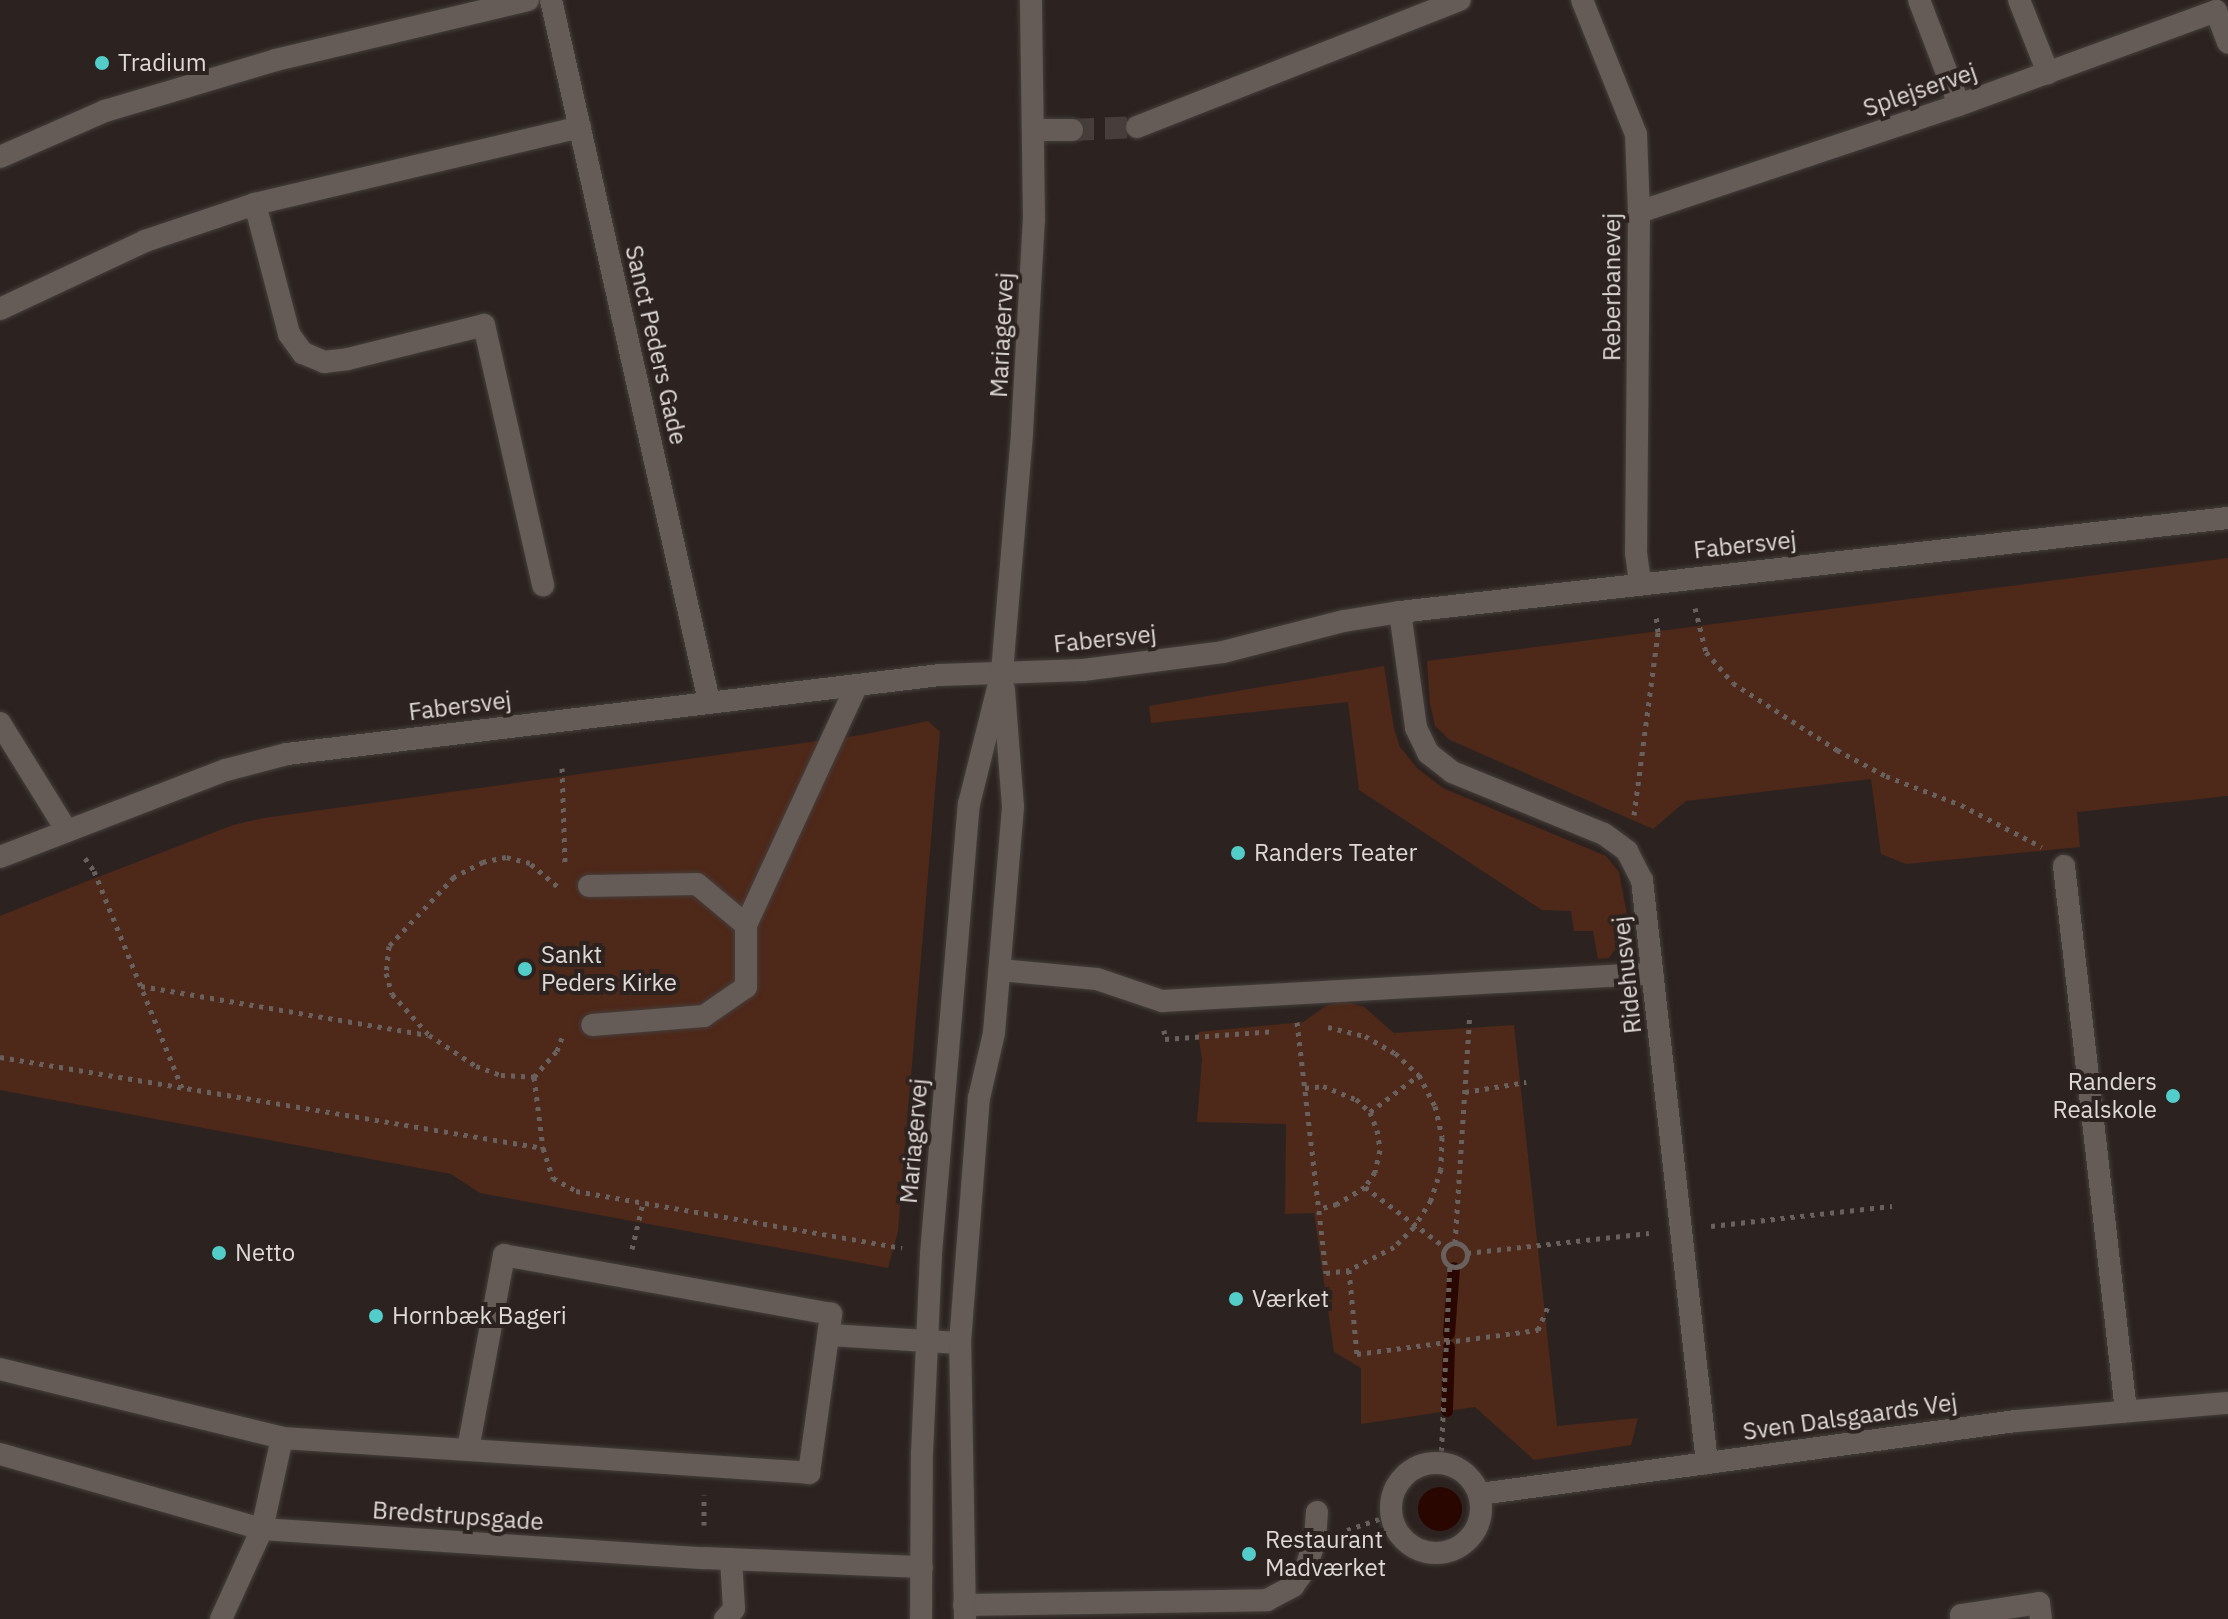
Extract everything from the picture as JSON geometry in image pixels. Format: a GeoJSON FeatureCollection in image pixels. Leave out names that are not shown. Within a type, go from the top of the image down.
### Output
{"type":"FeatureCollection","features":[{"type":"Feature","properties":{"kind":"street"},"geometry":{"type":"LineString","coordinates":[[0,157],[105,111],[276,60],[528,0]]}},
{"type":"Feature","properties":{"kind":"street","name":"Sanct Peders Gade"},"geometry":{"type":"LineString","coordinates":[[551,0],[709,701]]}},
{"type":"Feature","properties":{"kind":"street","name":"Mariagervej"},"geometry":{"type":"LineString","coordinates":[[921,1619],[926,1341],[931,1254],[969,804],[1002,672],[1022,432],[1034,220],[1031,0]]}},
{"type":"Feature","properties":{"kind":"street"},"geometry":{"type":"LineString","coordinates":[[1137,127],[1460,0]]}},
{"type":"Feature","properties":{"kind":"street","name":"Reberbanevej"},"geometry":{"type":"LineString","coordinates":[[1582,0],[1636,134],[1639,212],[1636,553],[1646,583]]}},
{"type":"Feature","properties":{"kind":"street"},"geometry":{"type":"LineString","coordinates":[[1919,0],[1959,105]]}},
{"type":"Feature","properties":{"kind":"street"},"geometry":{"type":"LineString","coordinates":[[2019,0],[2048,73]]}},
{"type":"Feature","properties":{"kind":"street","name":"Splejservej"},"geometry":{"type":"LineString","coordinates":[[1639,212],[1959,105],[2216,11],[2228,43]]}},
{"type":"Feature","properties":{"kind":"street"},"geometry":{"type":"LineString","coordinates":[[0,309],[145,241],[255,204],[580,127]]}},
{"type":"Feature","properties":{"kind":"street"},"geometry":{"type":"LineString","coordinates":[[1035,130],[1072,130]]}},
{"type":"Feature","properties":{"kind":"street"},"geometry":{"type":"LineString","coordinates":[[255,204],[289,334],[303,353],[324,362],[348,359],[484,325],[543,585]]}},
{"type":"Feature","properties":{"kind":"street","name":"Fabersvej"},"geometry":{"type":"LineString","coordinates":[[0,857],[226,770],[287,754],[940,675],[1083,670],[1223,652],[1344,621],[1400,612],[2228,518]]}},
{"type":"Feature","properties":{"kind":"street","name":"Ridehusvej"},"geometry":{"type":"LineString","coordinates":[[1400,612],[1416,728],[1428,753],[1452,772],[1604,834],[1627,851],[1642,880],[1707,1463]]}},
{"type":"Feature","properties":{"kind":"street","name":"Mariagervej"},"geometry":{"type":"LineString","coordinates":[[964,1612],[960,1343],[979,1098],[994,1033],[1013,807],[1002,672]]}},
{"type":"Feature","properties":{"kind":"street"},"geometry":{"type":"LineString","coordinates":[[592,1025],[704,1016],[746,987],[746,925],[857,685]]}},
{"type":"Feature","properties":{"kind":"street"},"geometry":{"type":"LineString","coordinates":[[0,723],[67,831]]}},
{"type":"Feature","properties":{"kind":"street"},"geometry":{"type":"LineString","coordinates":[[2064,866],[2126,1411]]}},
{"type":"Feature","properties":{"kind":"street"},"geometry":{"type":"LineString","coordinates":[[589,886],[697,884],[746,925]]}},
{"type":"Feature","properties":{"kind":"street"},"geometry":{"type":"LineString","coordinates":[[1000,970],[1097,979],[1162,1001],[1652,974]]}},
{"type":"Feature","properties":{"kind":"street"},"geometry":{"type":"LineString","coordinates":[[0,1369],[282,1438],[809,1473],[831,1314],[504,1255],[468,1450]]}},
{"type":"Feature","properties":{"kind":"street"},"geometry":{"type":"LineString","coordinates":[[829,1335],[960,1343]]}},
{"type":"Feature","properties":{"kind":"street","name":"Sven Dalsgaards Vej"},"geometry":{"type":"LineString","coordinates":[[1480,1494],[2016,1421],[2228,1403]]}},
{"type":"Feature","properties":{"kind":"street"},"geometry":{"type":"LineString","coordinates":[[221,1619],[262,1529],[282,1438]]}},
{"type":"Feature","properties":{"kind":"street","name":"Bredstrupsgade"},"geometry":{"type":"LineString","coordinates":[[0,1454],[262,1529],[731,1559],[922,1567]]}},
{"type":"Feature","properties":{"kind":"street"},"geometry":{"type":"LineString","coordinates":[[1441,1461],[1467,1474],[1480,1494],[1479,1524],[1460,1547],[1446,1552],[1417,1549],[1405,1541],[1391,1515],[1391,1501],[1404,1475],[1416,1466],[1441,1461]]}},
{"type":"Feature","properties":{"kind":"street"},"geometry":{"type":"LineString","coordinates":[[964,1612],[1267,1600],[1293,1586],[1306,1568],[1315,1540],[1317,1512]]}},
{"type":"Feature","properties":{"kind":"street"},"geometry":{"type":"LineString","coordinates":[[725,1619],[734,1609],[731,1559]]}},
{"type":"Feature","properties":{"kind":"street"},"geometry":{"type":"LineString","coordinates":[[1962,1619],[1961,1615],[2039,1603],[2041,1619]]}},
{"type":"Feature","properties":{"kind":"path"},"geometry":{"type":"LineString","coordinates":[[1687,578],[1706,652],[1733,683],[1837,750],[2039,844],[2064,866]]}},
{"type":"Feature","properties":{"kind":"path"},"geometry":{"type":"LineString","coordinates":[[1619,844],[1633,820],[1658,632],[1646,583]]}},
{"type":"Feature","properties":{"kind":"path"},"geometry":{"type":"LineString","coordinates":[[534,1077],[501,1075],[476,1066],[429,1035],[392,994],[386,973],[389,946],[454,877],[483,862],[506,857],[530,863],[565,893],[562,768]]}},
{"type":"Feature","properties":{"kind":"path"},"geometry":{"type":"LineString","coordinates":[[67,831],[94,871],[182,1088]]}},
{"type":"Feature","properties":{"kind":"path"},"geometry":{"type":"LineString","coordinates":[[1455,1243],[1472,984]]}},
{"type":"Feature","properties":{"kind":"path"},"geometry":{"type":"LineString","coordinates":[[141,986],[429,1035]]}},
{"type":"Feature","properties":{"kind":"path"},"geometry":{"type":"LineString","coordinates":[[1162,1001],[1165,1039],[1309,1028]]}},
{"type":"Feature","properties":{"kind":"path"},"geometry":{"type":"LineString","coordinates":[[592,1025],[565,1027],[557,1051],[534,1077],[543,1148],[553,1178],[576,1191],[931,1254]]}},
{"type":"Feature","properties":{"kind":"path"},"geometry":{"type":"LineString","coordinates":[[1298,1029],[1326,1273],[1349,1270],[1394,1247],[1414,1227],[1431,1200],[1441,1169],[1442,1137],[1435,1106],[1419,1075],[1395,1053],[1365,1036],[1320,1028]]}},
{"type":"Feature","properties":{"kind":"path"},"geometry":{"type":"LineString","coordinates":[[0,1057],[543,1148]]}},
{"type":"Feature","properties":{"kind":"path"},"geometry":{"type":"LineString","coordinates":[[1370,1112],[1419,1075]]}},
{"type":"Feature","properties":{"kind":"path"},"geometry":{"type":"LineString","coordinates":[[1465,1092],[1526,1082]]}},
{"type":"Feature","properties":{"kind":"path"},"geometry":{"type":"LineString","coordinates":[[1305,1088],[1341,1090],[1370,1112],[1380,1150],[1375,1172],[1365,1187],[1337,1204],[1318,1209]]}},
{"type":"Feature","properties":{"kind":"path"},"geometry":{"type":"LineString","coordinates":[[1365,1187],[1414,1227],[1446,1248]]}},
{"type":"Feature","properties":{"kind":"path"},"geometry":{"type":"LineString","coordinates":[[625,1277],[643,1203]]}},
{"type":"Feature","properties":{"kind":"path"},"geometry":{"type":"LineString","coordinates":[[1824,1213],[1892,1206]]}},
{"type":"Feature","properties":{"kind":"path"},"geometry":{"type":"LineString","coordinates":[[1446,1248],[1455,1243]]}},
{"type":"Feature","properties":{"kind":"path"},"geometry":{"type":"LineString","coordinates":[[1446,1248],[1444,1260],[1450,1266],[1461,1266],[1468,1257],[1466,1249],[1455,1243]]}},
{"type":"Feature","properties":{"kind":"path"},"geometry":{"type":"LineString","coordinates":[[1441,1461],[1450,1266]]}},
{"type":"Feature","properties":{"kind":"path"},"geometry":{"type":"LineString","coordinates":[[1349,1270],[1357,1354],[1538,1330],[1549,1304]]}},
{"type":"Feature","properties":{"kind":"path"},"geometry":{"type":"LineString","coordinates":[[1315,1540],[1391,1515]]}},
{"type":"Feature","properties":{"kind":"shaded area"},"geometry":{"type":"Polygon","coordinates":[[[2228,558],[2228,796],[2077,812],[2080,847],[1906,864],[1881,854],[1871,779],[1686,801],[1653,829],[1450,740],[1435,726],[1430,704],[1427,661],[2228,558]]]}},
{"type":"Feature","properties":{"kind":"shaded area"},"geometry":{"type":"Polygon","coordinates":[[[1384,666],[1394,729],[1400,747],[1417,768],[1443,788],[1606,856],[1619,872],[1627,915],[1625,935],[1609,958],[1598,959],[1593,931],[1574,931],[1571,911],[1542,910],[1359,790],[1348,702],[1151,723],[1149,706],[1384,666]]]}},
{"type":"Feature","properties":{"kind":"shaded area"},"geometry":{"type":"Polygon","coordinates":[[[928,721],[940,732],[898,1231],[888,1268],[480,1193],[451,1174],[0,1090],[0,916],[80,884],[233,825],[264,818],[861,735],[928,721]]]}},
{"type":"Feature","properties":{"kind":"shaded area"},"geometry":{"type":"Polygon","coordinates":[[[1344,1001],[1364,1007],[1394,1033],[1514,1025],[1557,1426],[1638,1418],[1631,1445],[1534,1460],[1475,1407],[1361,1424],[1361,1368],[1334,1352],[1314,1213],[1285,1214],[1286,1124],[1197,1122],[1202,1060],[1198,1032],[1303,1022],[1326,1006],[1344,1001]]]}},
{"type":"Feature","properties":{"kind":"shaded area"},"geometry":{"type":"Polygon","coordinates":[[[1440,1487],[1456,1493],[1462,1509],[1456,1525],[1440,1531],[1424,1525],[1418,1509],[1424,1493],[1440,1487]]]}},
{"type":"Feature","properties":{"kind":"waterway"},"geometry":{"type":"LineString","coordinates":[[1449,1334],[1454,1268]]}},
{"type":"Feature","properties":{"kind":"waterway"},"geometry":{"type":"LineString","coordinates":[[1447,1411],[1449,1347]]}},
{"type":"Feature","properties":{"kind":"tunnel"},"geometry":{"type":"LineString","coordinates":[[1072,130],[1137,127]]}},
{"type":"Feature","properties":{"kind":"place","name":"Tradium"},"geometry":{"type":"Point","coordinates":[102,63]}},
{"type":"Feature","properties":{"kind":"place","name":"Randers Teater"},"geometry":{"type":"Point","coordinates":[1238,853]}},
{"type":"Feature","properties":{"kind":"place","name":"Sankt Peders Kirke"},"geometry":{"type":"Point","coordinates":[525,969]}},
{"type":"Feature","properties":{"kind":"place","name":"Randers Realskole"},"geometry":{"type":"Point","coordinates":[2173,1096]}},
{"type":"Feature","properties":{"kind":"place","name":"Netto"},"geometry":{"type":"Point","coordinates":[219,1253]}},
{"type":"Feature","properties":{"kind":"place","name":"Værket"},"geometry":{"type":"Point","coordinates":[1236,1299]}},
{"type":"Feature","properties":{"kind":"place","name":"Hornbæk Bageri"},"geometry":{"type":"Point","coordinates":[376,1316]}},
{"type":"Feature","properties":{"kind":"place","name":"Restaurant Madværket"},"geometry":{"type":"Point","coordinates":[1249,1554]}}]}
